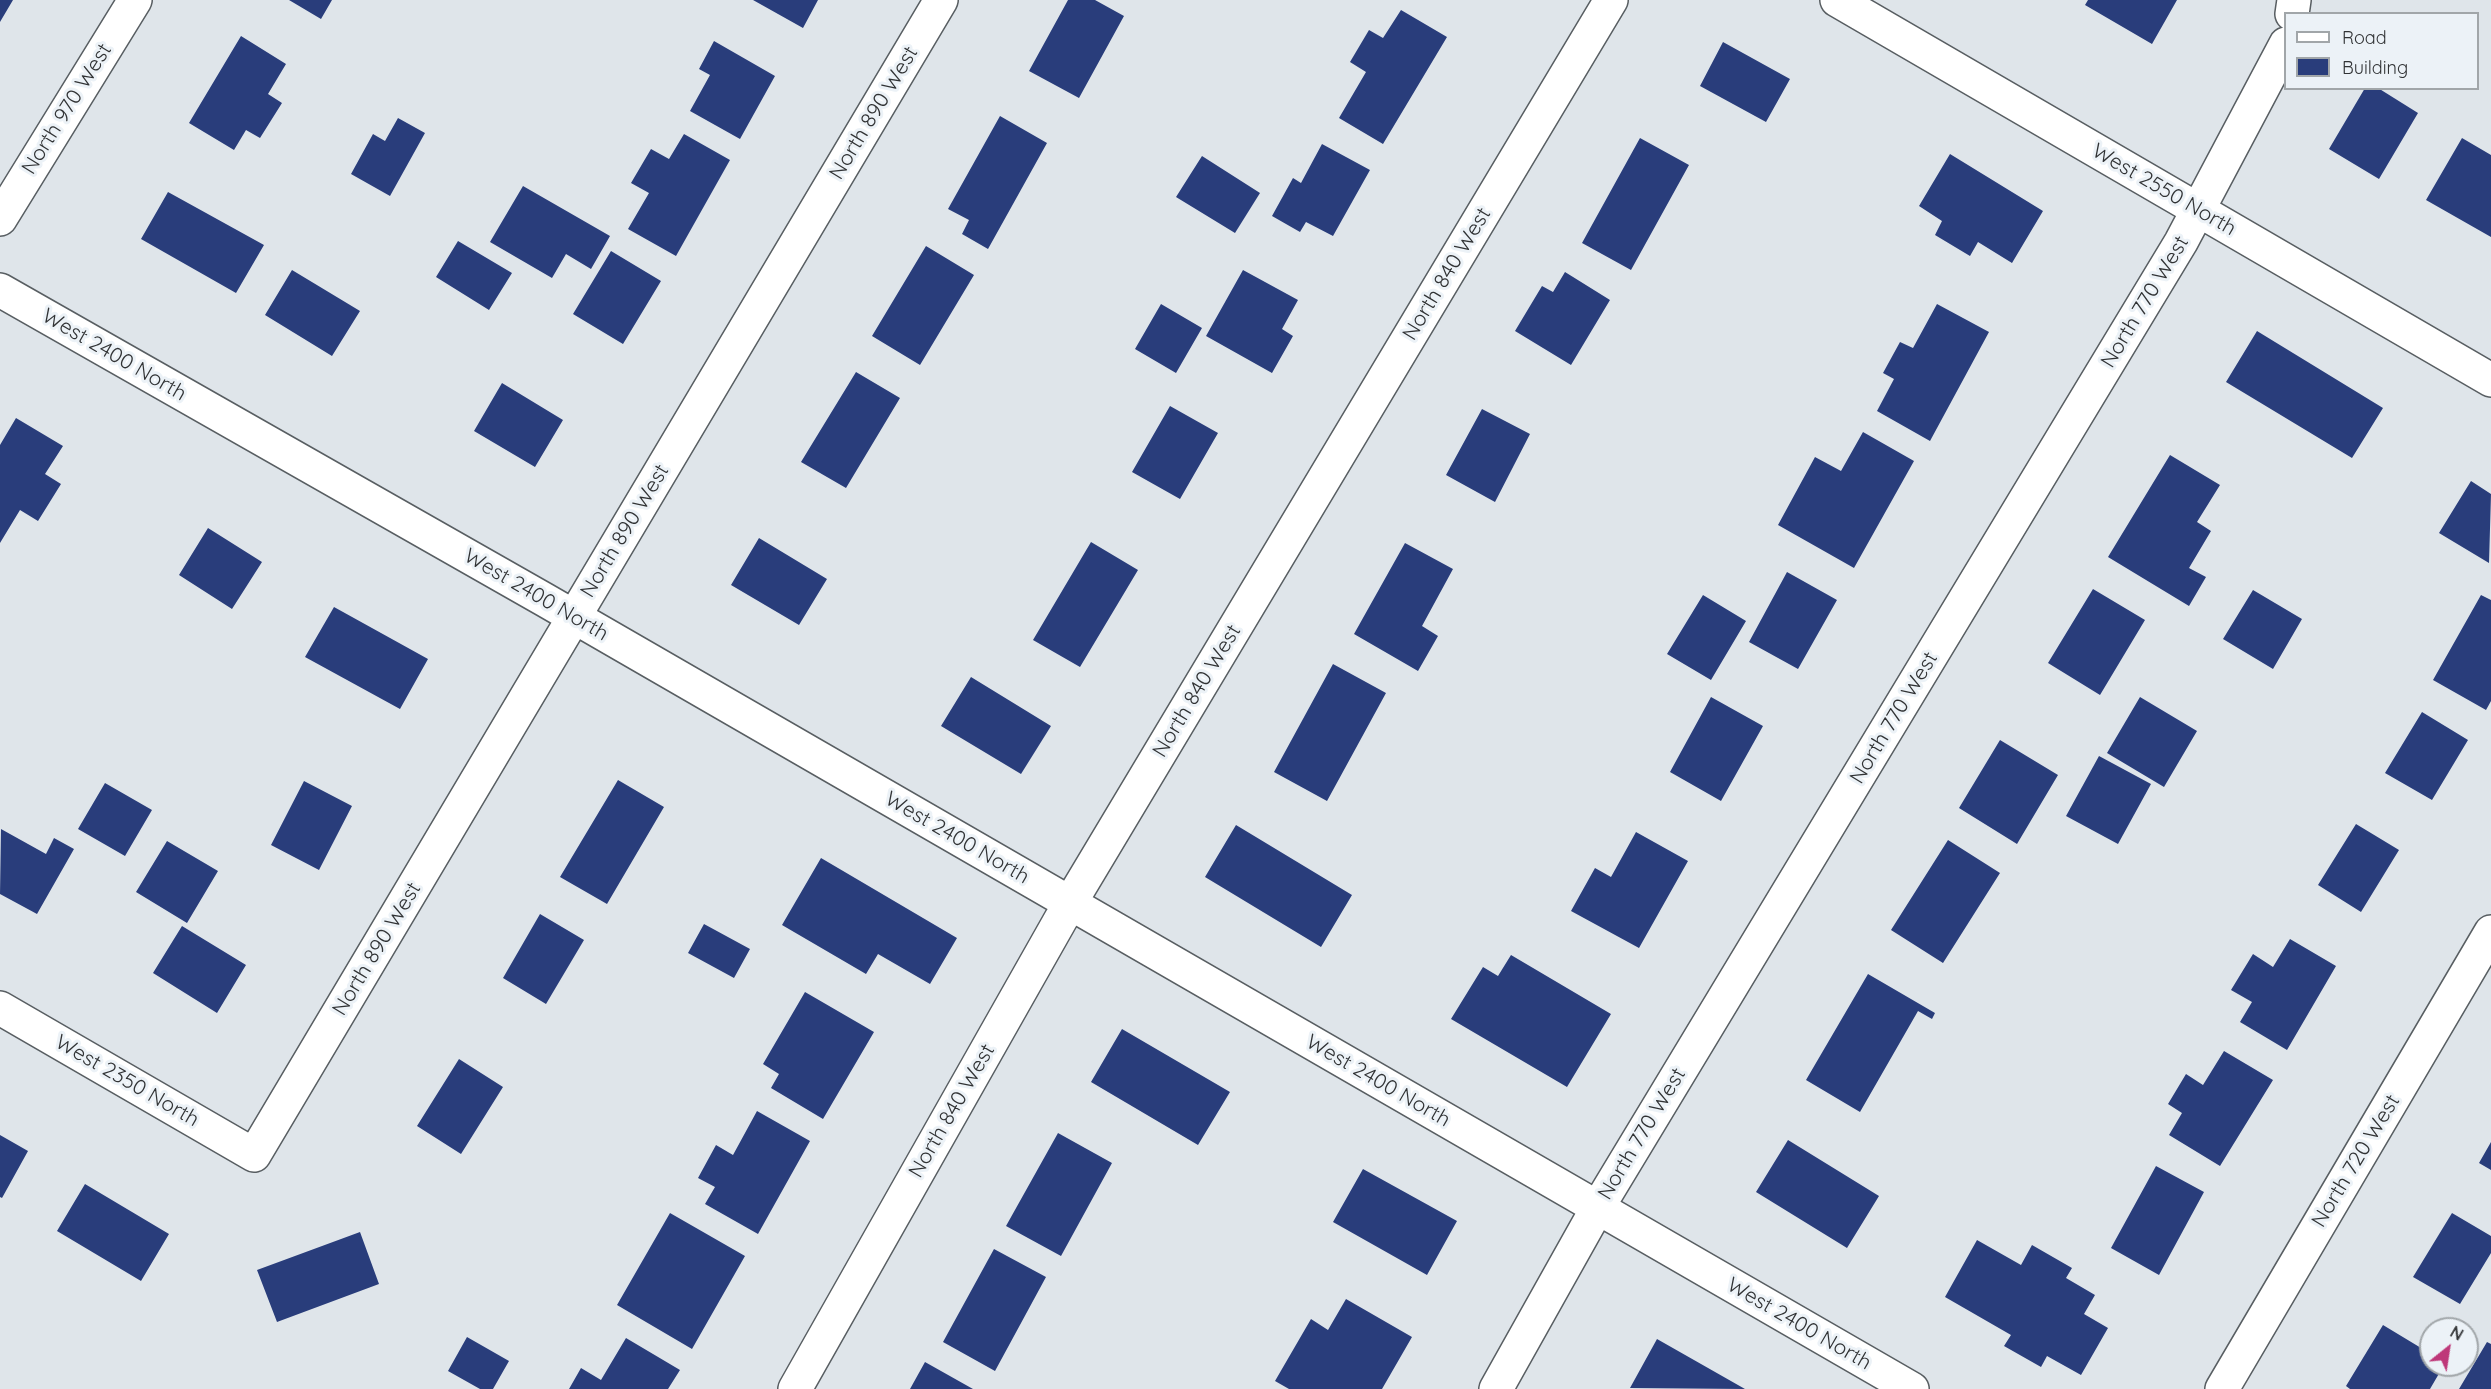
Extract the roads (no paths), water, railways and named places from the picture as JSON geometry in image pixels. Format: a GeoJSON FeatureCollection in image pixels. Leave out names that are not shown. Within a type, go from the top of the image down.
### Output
{"type":"FeatureCollection","features":[{"type":"Feature","properties":{"kind":"street","name":"North 970 West"},"geometry":{"type":"LineString","coordinates":[[0,219],[135,0]]}},
{"type":"Feature","properties":{"kind":"street","name":"North 890 West"},"geometry":{"type":"LineString","coordinates":[[254,1155],[941,0]]}},
{"type":"Feature","properties":{"kind":"street","name":"North 840 West"},"geometry":{"type":"LineString","coordinates":[[795,1389],[1070,903],[1611,0]]}},
{"type":"Feature","properties":{"kind":"street","name":"West 2550 North"},"geometry":{"type":"LineString","coordinates":[[1837,0],[2491,380]]}},
{"type":"Feature","properties":{"kind":"street","name":"North 770 West"},"geometry":{"type":"LineString","coordinates":[[1496,1389],[1598,1208],[2200,210],[2284,48]]}},
{"type":"Feature","properties":{"kind":"street","name":"West 2400 North"},"geometry":{"type":"LineString","coordinates":[[0,290],[574,617],[1912,1389]]}},
{"type":"Feature","properties":{"kind":"street","name":"North 720 West"},"geometry":{"type":"LineString","coordinates":[[2222,1389],[2491,932]]}},
{"type":"Feature","properties":{"kind":"street","name":"West 2350 North"},"geometry":{"type":"LineString","coordinates":[[0,1008],[254,1155]]}}]}
